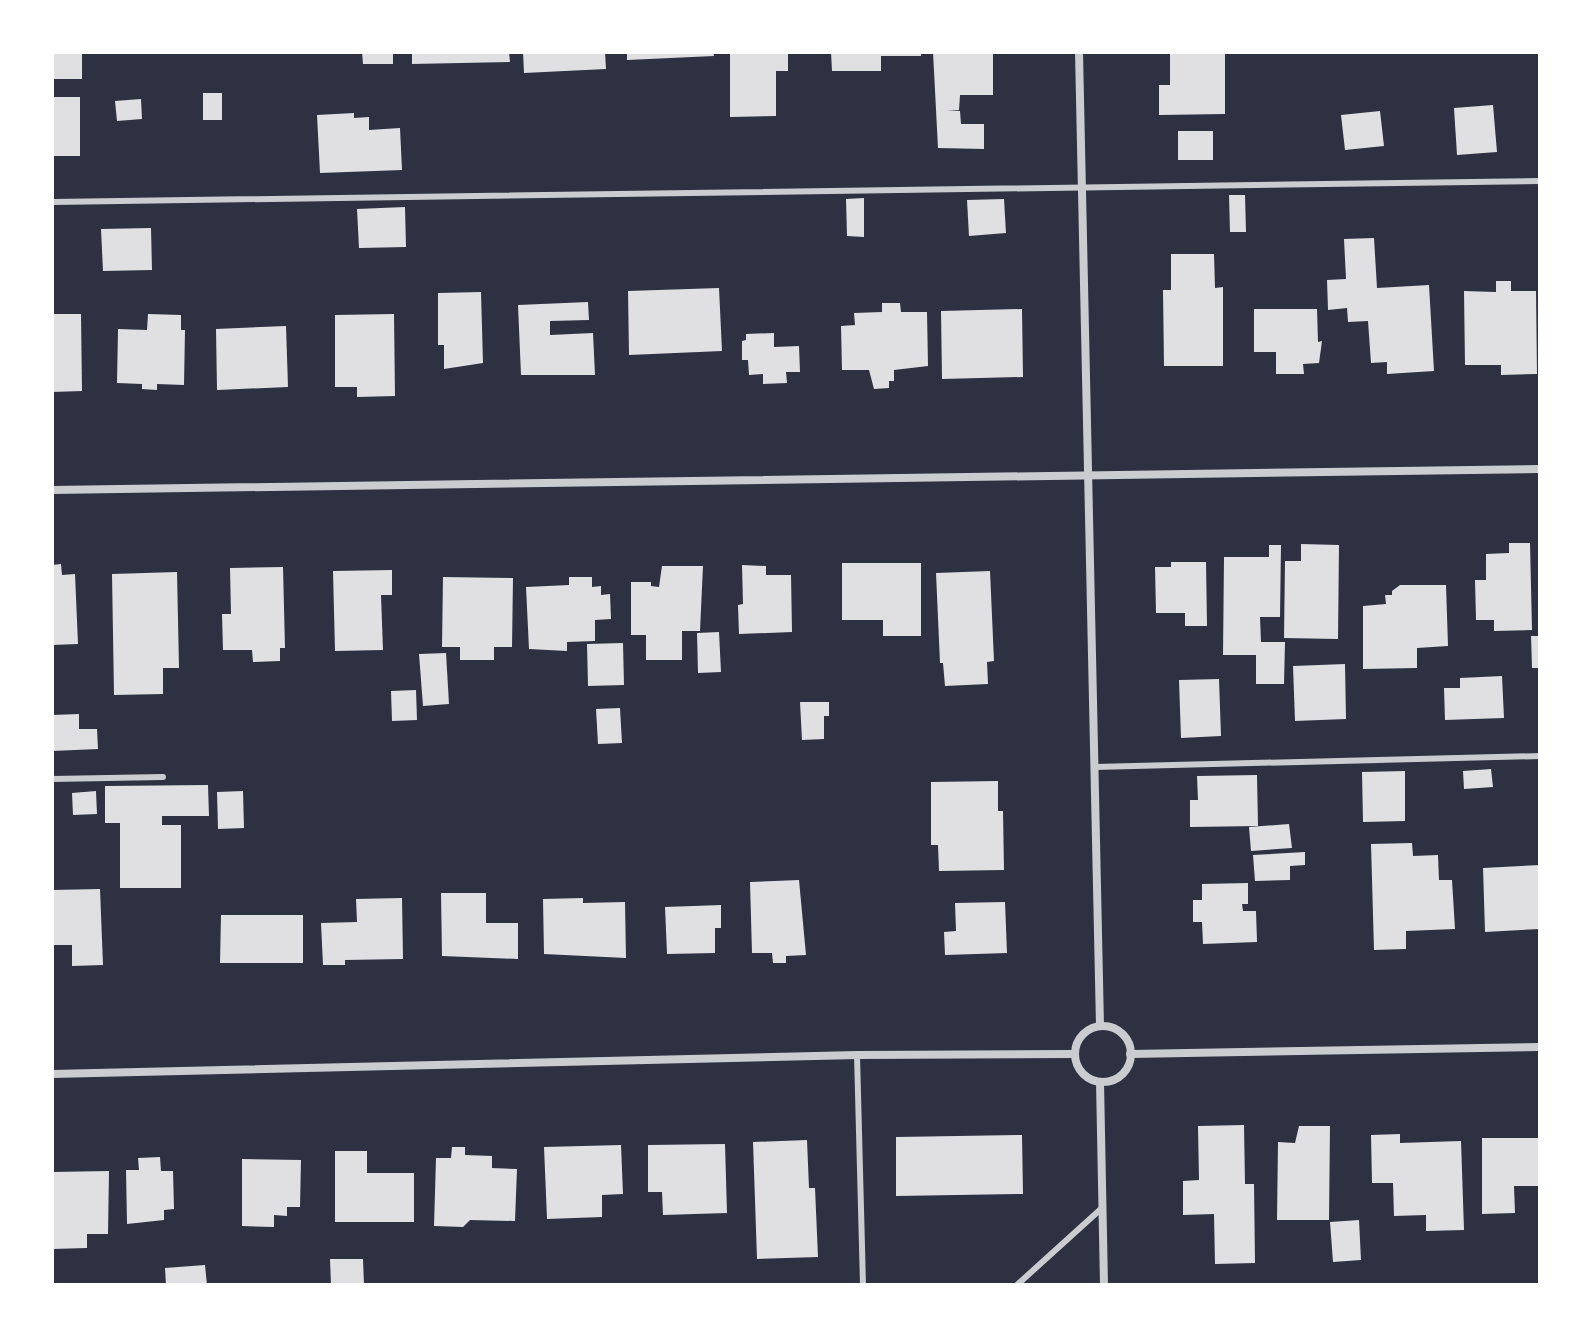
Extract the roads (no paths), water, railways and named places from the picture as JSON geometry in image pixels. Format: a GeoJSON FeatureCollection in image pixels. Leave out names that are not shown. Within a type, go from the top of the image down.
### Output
{"type":"FeatureCollection","features":[{"type":"Feature","properties":{"kind":"street"},"geometry":{"type":"LineString","coordinates":[[1079,52],[1100,1026]]}},
{"type":"Feature","properties":{"kind":"street"},"geometry":{"type":"LineString","coordinates":[[52,490],[1540,469]]}},
{"type":"Feature","properties":{"kind":"street"},"geometry":{"type":"LineString","coordinates":[[1100,1026],[1120,1033],[1130,1054],[1124,1072],[1100,1082],[1084,1075],[1075,1054],[1085,1032],[1100,1026]]}},
{"type":"Feature","properties":{"kind":"street"},"geometry":{"type":"LineString","coordinates":[[1130,1054],[1540,1047]]}},
{"type":"Feature","properties":{"kind":"street"},"geometry":{"type":"LineString","coordinates":[[52,1074],[857,1055],[1075,1054]]}},
{"type":"Feature","properties":{"kind":"street"},"geometry":{"type":"LineString","coordinates":[[1100,1082],[1104,1285]]}},
{"type":"Feature","properties":{"kind":"lane"},"geometry":{"type":"LineString","coordinates":[[52,202],[1540,181]]}},
{"type":"Feature","properties":{"kind":"lane"},"geometry":{"type":"LineString","coordinates":[[1094,767],[1540,756]]}},
{"type":"Feature","properties":{"kind":"lane"},"geometry":{"type":"LineString","coordinates":[[52,779],[163,777]]}},
{"type":"Feature","properties":{"kind":"lane"},"geometry":{"type":"LineString","coordinates":[[857,1055],[863,1285]]}},
{"type":"Feature","properties":{"kind":"lane"},"geometry":{"type":"LineString","coordinates":[[1018,1284],[1102,1208]]}}]}
